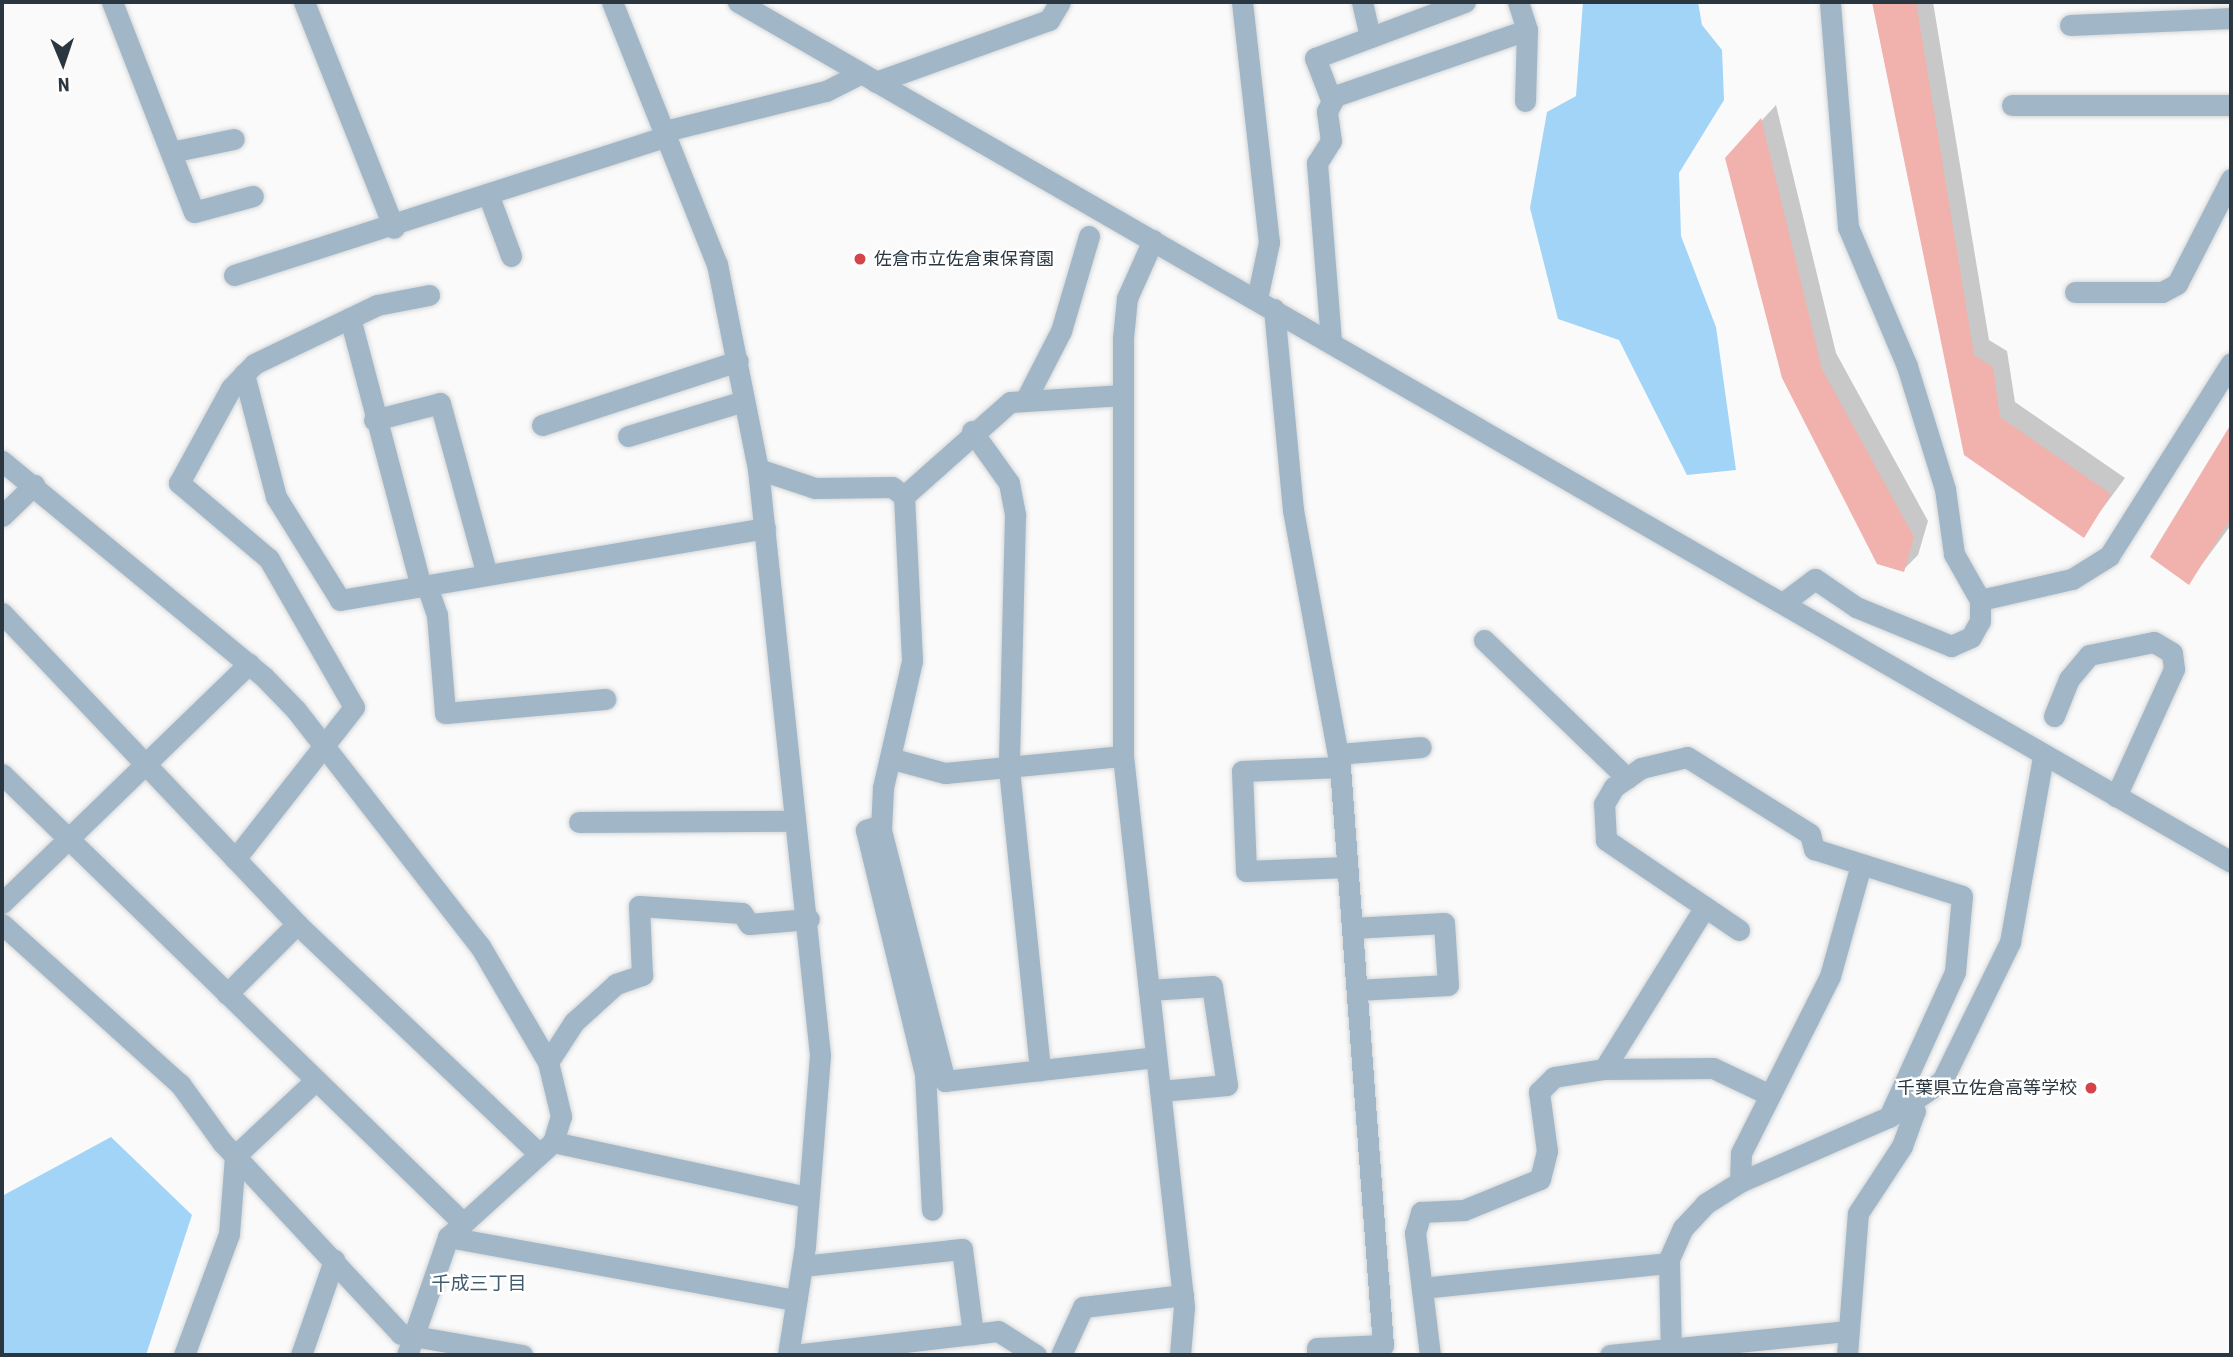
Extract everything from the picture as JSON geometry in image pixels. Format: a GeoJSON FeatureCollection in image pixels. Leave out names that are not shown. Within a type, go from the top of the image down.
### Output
{"type":"FeatureCollection","features":[{"type":"Feature","properties":{"kind":"street"},"geometry":{"type":"LineString","coordinates":[[113,2],[194,212],[253,197]]}},
{"type":"Feature","properties":{"kind":"street"},"geometry":{"type":"LineString","coordinates":[[304,2],[394,228]]}},
{"type":"Feature","properties":{"kind":"street"},"geometry":{"type":"LineString","coordinates":[[612,2],[717,264],[758,469],[795,821],[810,919],[820,1055],[802,1266],[788,1355]]}},
{"type":"Feature","properties":{"kind":"street"},"geometry":{"type":"LineString","coordinates":[[738,2],[1331,341],[2043,756],[2231,862]]}},
{"type":"Feature","properties":{"kind":"street"},"geometry":{"type":"LineString","coordinates":[[1242,2],[1269,242],[1265,304],[1293,510],[1339,760],[1383,1345],[1317,1348],[1317,1355]]}},
{"type":"Feature","properties":{"kind":"street"},"geometry":{"type":"LineString","coordinates":[[1362,2],[1370,37]]}},
{"type":"Feature","properties":{"kind":"street"},"geometry":{"type":"LineString","coordinates":[[1331,341],[1317,163],[1331,141],[1332,102],[1315,58],[1465,2]]}},
{"type":"Feature","properties":{"kind":"street"},"geometry":{"type":"LineString","coordinates":[[1518,2],[1527,30],[1525,100]]}},
{"type":"Feature","properties":{"kind":"street"},"geometry":{"type":"LineString","coordinates":[[1783,603],[1815,579],[1856,607],[1951,646],[1971,637],[1980,621],[1980,600],[1954,554],[1945,489],[1907,366],[1848,226],[1830,2]]}},
{"type":"Feature","properties":{"kind":"street"},"geometry":{"type":"LineString","coordinates":[[234,275],[394,228],[666,134],[826,92],[1049,20],[1055,3]]}},
{"type":"Feature","properties":{"kind":"street"},"geometry":{"type":"LineString","coordinates":[[2070,25],[2231,18]]}},
{"type":"Feature","properties":{"kind":"street"},"geometry":{"type":"LineString","coordinates":[[1332,102],[1527,30]]}},
{"type":"Feature","properties":{"kind":"street"},"geometry":{"type":"LineString","coordinates":[[2012,105],[2231,105]]}},
{"type":"Feature","properties":{"kind":"street"},"geometry":{"type":"LineString","coordinates":[[171,152],[234,139]]}},
{"type":"Feature","properties":{"kind":"street"},"geometry":{"type":"LineString","coordinates":[[2075,292],[2162,292],[2177,284],[2231,179]]}},
{"type":"Feature","properties":{"kind":"street"},"geometry":{"type":"LineString","coordinates":[[488,194],[511,256]]}},
{"type":"Feature","properties":{"kind":"street"},"geometry":{"type":"LineString","coordinates":[[1026,399],[1061,331],[1089,236]]}},
{"type":"Feature","properties":{"kind":"street"},"geometry":{"type":"LineString","coordinates":[[1153,240],[1127,298],[1123,396],[1123,756],[1183,1295],[1180,1355]]}},
{"type":"Feature","properties":{"kind":"street"},"geometry":{"type":"LineString","coordinates":[[234,859],[354,707],[270,559],[179,483],[244,374],[377,305],[429,295]]}},
{"type":"Feature","properties":{"kind":"street"},"geometry":{"type":"LineString","coordinates":[[350,318],[374,420],[424,586],[437,615],[445,713],[605,699]]}},
{"type":"Feature","properties":{"kind":"street"},"geometry":{"type":"LineString","coordinates":[[542,425],[738,361]]}},
{"type":"Feature","properties":{"kind":"street"},"geometry":{"type":"LineString","coordinates":[[1980,600],[2072,579],[2109,556],[2231,363]]}},
{"type":"Feature","properties":{"kind":"street"},"geometry":{"type":"LineString","coordinates":[[244,374],[276,496],[340,600],[765,528]]}},
{"type":"Feature","properties":{"kind":"street"},"geometry":{"type":"LineString","coordinates":[[1123,396],[1026,399],[1010,402],[972,431],[904,496],[912,661],[881,825],[944,1080],[1156,1057]]}},
{"type":"Feature","properties":{"kind":"street"},"geometry":{"type":"LineString","coordinates":[[628,436],[744,401]]}},
{"type":"Feature","properties":{"kind":"street"},"geometry":{"type":"LineString","coordinates":[[374,420],[440,403],[487,575]]}},
{"type":"Feature","properties":{"kind":"street"},"geometry":{"type":"LineString","coordinates":[[972,431],[1009,483],[1015,515],[1009,769],[1040,1070]]}},
{"type":"Feature","properties":{"kind":"street"},"geometry":{"type":"LineString","coordinates":[[2,461],[249,664],[324,746],[480,946],[548,1062],[561,1116],[545,1147],[456,1230],[411,1346]]}},
{"type":"Feature","properties":{"kind":"street"},"geometry":{"type":"LineString","coordinates":[[758,469],[815,488],[892,487],[904,496]]}},
{"type":"Feature","properties":{"kind":"street"},"geometry":{"type":"LineString","coordinates":[[2,516],[34,485]]}},
{"type":"Feature","properties":{"kind":"street"},"geometry":{"type":"LineString","coordinates":[[2,613],[297,924],[545,1147],[808,1197]]}},
{"type":"Feature","properties":{"kind":"street"},"geometry":{"type":"LineString","coordinates":[[1484,640],[1627,778]]}},
{"type":"Feature","properties":{"kind":"street"},"geometry":{"type":"LineString","coordinates":[[2054,716],[2068,680],[2089,655],[2154,642],[2172,653],[2174,669],[2116,796]]}},
{"type":"Feature","properties":{"kind":"street"},"geometry":{"type":"LineString","coordinates":[[2,903],[249,664]]}},
{"type":"Feature","properties":{"kind":"street"},"geometry":{"type":"LineString","coordinates":[[1347,867],[1246,871],[1242,771],[1421,747]]}},
{"type":"Feature","properties":{"kind":"street"},"geometry":{"type":"LineString","coordinates":[[893,759],[945,773],[1009,769],[1123,756]]}},
{"type":"Feature","properties":{"kind":"street"},"geometry":{"type":"LineString","coordinates":[[1671,1352],[1668,1263],[1683,1228],[1740,1182],[1889,1117],[1942,1081],[2000,973],[2043,756]]}},
{"type":"Feature","properties":{"kind":"street"},"geometry":{"type":"LineString","coordinates":[[1739,930],[1606,840],[1604,804],[1627,778],[1666,758],[1687,757],[1810,834],[1814,849],[1962,896],[1955,972],[1889,1117]]}},
{"type":"Feature","properties":{"kind":"street"},"geometry":{"type":"LineString","coordinates":[[2,774],[316,1080],[456,1230],[796,1300]]}},
{"type":"Feature","properties":{"kind":"street"},"geometry":{"type":"LineString","coordinates":[[579,822],[795,821]]}},
{"type":"Feature","properties":{"kind":"street"},"geometry":{"type":"LineString","coordinates":[[881,825],[866,830],[925,1073],[932,1210]]}},
{"type":"Feature","properties":{"kind":"street"},"geometry":{"type":"LineString","coordinates":[[1740,1182],[1741,1153],[1830,976],[1861,865]]}},
{"type":"Feature","properties":{"kind":"street"},"geometry":{"type":"LineString","coordinates":[[548,1062],[575,1022],[616,984],[642,975],[639,906],[741,914],[749,924],[810,919]]}},
{"type":"Feature","properties":{"kind":"street"},"geometry":{"type":"LineString","coordinates":[[1604,1069],[1704,906]]}},
{"type":"Feature","properties":{"kind":"street"},"geometry":{"type":"LineString","coordinates":[[1352,928],[1444,923],[1448,985],[1357,990]]}},
{"type":"Feature","properties":{"kind":"street"},"geometry":{"type":"LineString","coordinates":[[2,924],[180,1083],[235,1156],[411,1346],[522,1355]]}},
{"type":"Feature","properties":{"kind":"street"},"geometry":{"type":"LineString","coordinates":[[227,994],[297,924]]}},
{"type":"Feature","properties":{"kind":"street"},"geometry":{"type":"LineString","coordinates":[[1149,990],[1212,986],[1227,1085],[1160,1091]]}},
{"type":"Feature","properties":{"kind":"street"},"geometry":{"type":"LineString","coordinates":[[1430,1355],[1415,1233],[1421,1212],[1464,1210],[1539,1179],[1547,1151],[1539,1092],[1554,1077],[1604,1069],[1713,1068],[1770,1095]]}},
{"type":"Feature","properties":{"kind":"street"},"geometry":{"type":"LineString","coordinates":[[184,1355],[229,1234],[235,1156],[316,1080]]}},
{"type":"Feature","properties":{"kind":"street"},"geometry":{"type":"LineString","coordinates":[[1847,1355],[1845,1331],[1858,1213],[1902,1146],[1915,1111],[1908,1106]]}},
{"type":"Feature","properties":{"kind":"street"},"geometry":{"type":"LineString","coordinates":[[802,1266],[962,1250],[973,1334]]}},
{"type":"Feature","properties":{"kind":"street"},"geometry":{"type":"LineString","coordinates":[[301,1355],[334,1260]]}},
{"type":"Feature","properties":{"kind":"street"},"geometry":{"type":"LineString","coordinates":[[1422,1288],[1668,1263]]}},
{"type":"Feature","properties":{"kind":"street"},"geometry":{"type":"LineString","coordinates":[[1061,1355],[1083,1307],[1183,1295]]}},
{"type":"Feature","properties":{"kind":"street"},"geometry":{"type":"LineString","coordinates":[[794,1355],[998,1331],[1036,1355]]}},
{"type":"Feature","properties":{"kind":"street"},"geometry":{"type":"LineString","coordinates":[[1610,1355],[1671,1352],[1845,1331]]}},
{"type":"Feature","properties":{"kind":"shaded area"},"geometry":{"type":"Polygon","coordinates":[[[1583,2],[1698,2],[1702,25],[1722,50],[1724,100],[1679,173],[1681,236],[1716,327],[1736,470],[1687,475],[1619,340],[1558,319],[1530,208],[1547,112],[1576,96],[1583,2]]]}},
{"type":"Feature","properties":{"kind":"shaded area"},"geometry":{"type":"Polygon","coordinates":[[[111,1137],[192,1215],[146,1355],[2,1355],[2,1196],[111,1137]]]}},
{"type":"Feature","properties":{"kind":"building"},"geometry":{"type":"Polygon","coordinates":[[[1872,2],[1916,2],[1974,355],[1993,367],[2000,417],[2111,494],[2084,538],[1964,455],[1872,2]]]}},
{"type":"Feature","properties":{"kind":"building"},"geometry":{"type":"Polygon","coordinates":[[[1761,118],[1822,369],[1914,537],[1904,572],[1877,564],[1782,378],[1725,158],[1761,118]]]}},
{"type":"Feature","properties":{"kind":"building"},"geometry":{"type":"Polygon","coordinates":[[[2231,424],[2231,518],[2189,585],[2150,557],[2231,424]]]}},
{"type":"Feature","properties":{"kind":"place","name":"佐倉市立佐倉東保育園"},"geometry":{"type":"Point","coordinates":[860,259]}},
{"type":"Feature","properties":{"kind":"place","name":"千葉県立佐倉高等学校"},"geometry":{"type":"Point","coordinates":[2091,1088]}},
{"type":"Feature","properties":{"kind":"district","name":"千成三丁目"},"geometry":{"type":"Point","coordinates":[479,1284]}}]}
